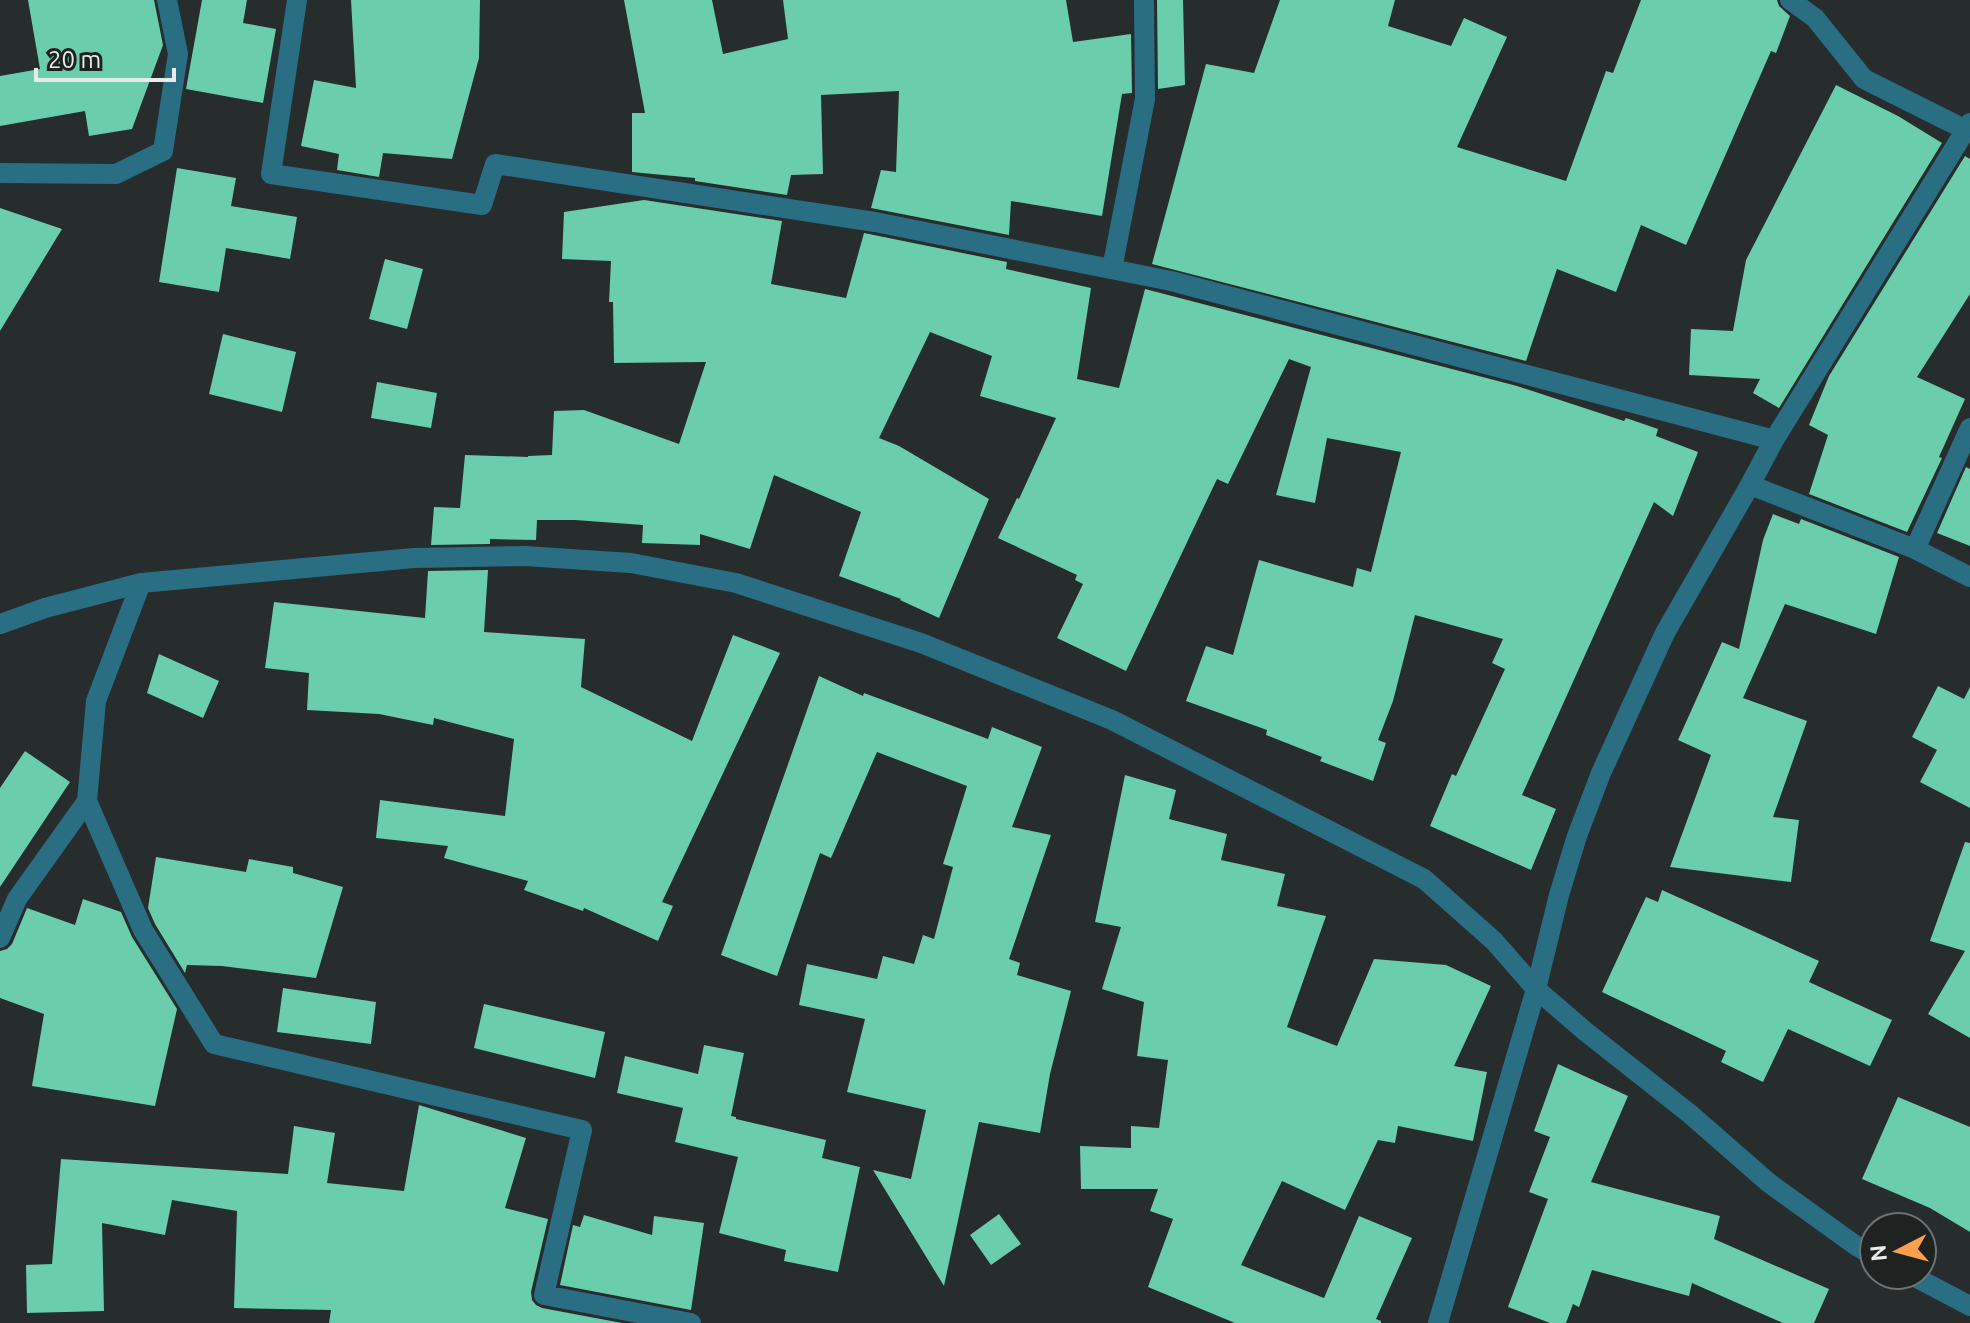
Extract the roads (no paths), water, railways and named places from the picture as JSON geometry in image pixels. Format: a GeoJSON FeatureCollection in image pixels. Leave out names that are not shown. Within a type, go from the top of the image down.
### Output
{"type":"FeatureCollection","features":[{"type":"Feature","properties":{"kind":"street"},"geometry":{"type":"LineString","coordinates":[[0,173],[116,174],[163,151],[178,54],[167,0]]}},
{"type":"Feature","properties":{"kind":"street"},"geometry":{"type":"LineString","coordinates":[[297,0],[271,174],[482,205],[495,164],[875,222],[1171,281],[1774,440]]}},
{"type":"Feature","properties":{"kind":"street"},"geometry":{"type":"LineString","coordinates":[[1112,269],[1145,99],[1144,0]]}},
{"type":"Feature","properties":{"kind":"street"},"geometry":{"type":"LineString","coordinates":[[1438,1323],[1536,989],[1559,895],[1601,773],[1665,633],[1774,440],[1968,126],[1864,79],[1815,18],[1790,0]]}},
{"type":"Feature","properties":{"kind":"street"},"geometry":{"type":"LineString","coordinates":[[1915,549],[1970,428]]}},
{"type":"Feature","properties":{"kind":"street"},"geometry":{"type":"LineString","coordinates":[[1750,485],[1915,549],[1970,577]]}},
{"type":"Feature","properties":{"kind":"street"},"geometry":{"type":"LineString","coordinates":[[0,624],[45,608],[141,583],[414,558],[525,556],[631,563],[736,583],[921,643],[1112,720],[1424,879],[1494,941],[1536,989],[1586,1032],[1690,1114],[1769,1183],[1858,1247]]}},
{"type":"Feature","properties":{"kind":"street"},"geometry":{"type":"LineString","coordinates":[[141,583],[96,701],[87,801],[143,930],[214,1044],[582,1130],[544,1295],[691,1323]]}},
{"type":"Feature","properties":{"kind":"street"},"geometry":{"type":"LineString","coordinates":[[0,938],[17,899],[87,801]]}},
{"type":"Feature","properties":{"kind":"street"},"geometry":{"type":"LineString","coordinates":[[1938,1289],[1970,1306]]}}]}
